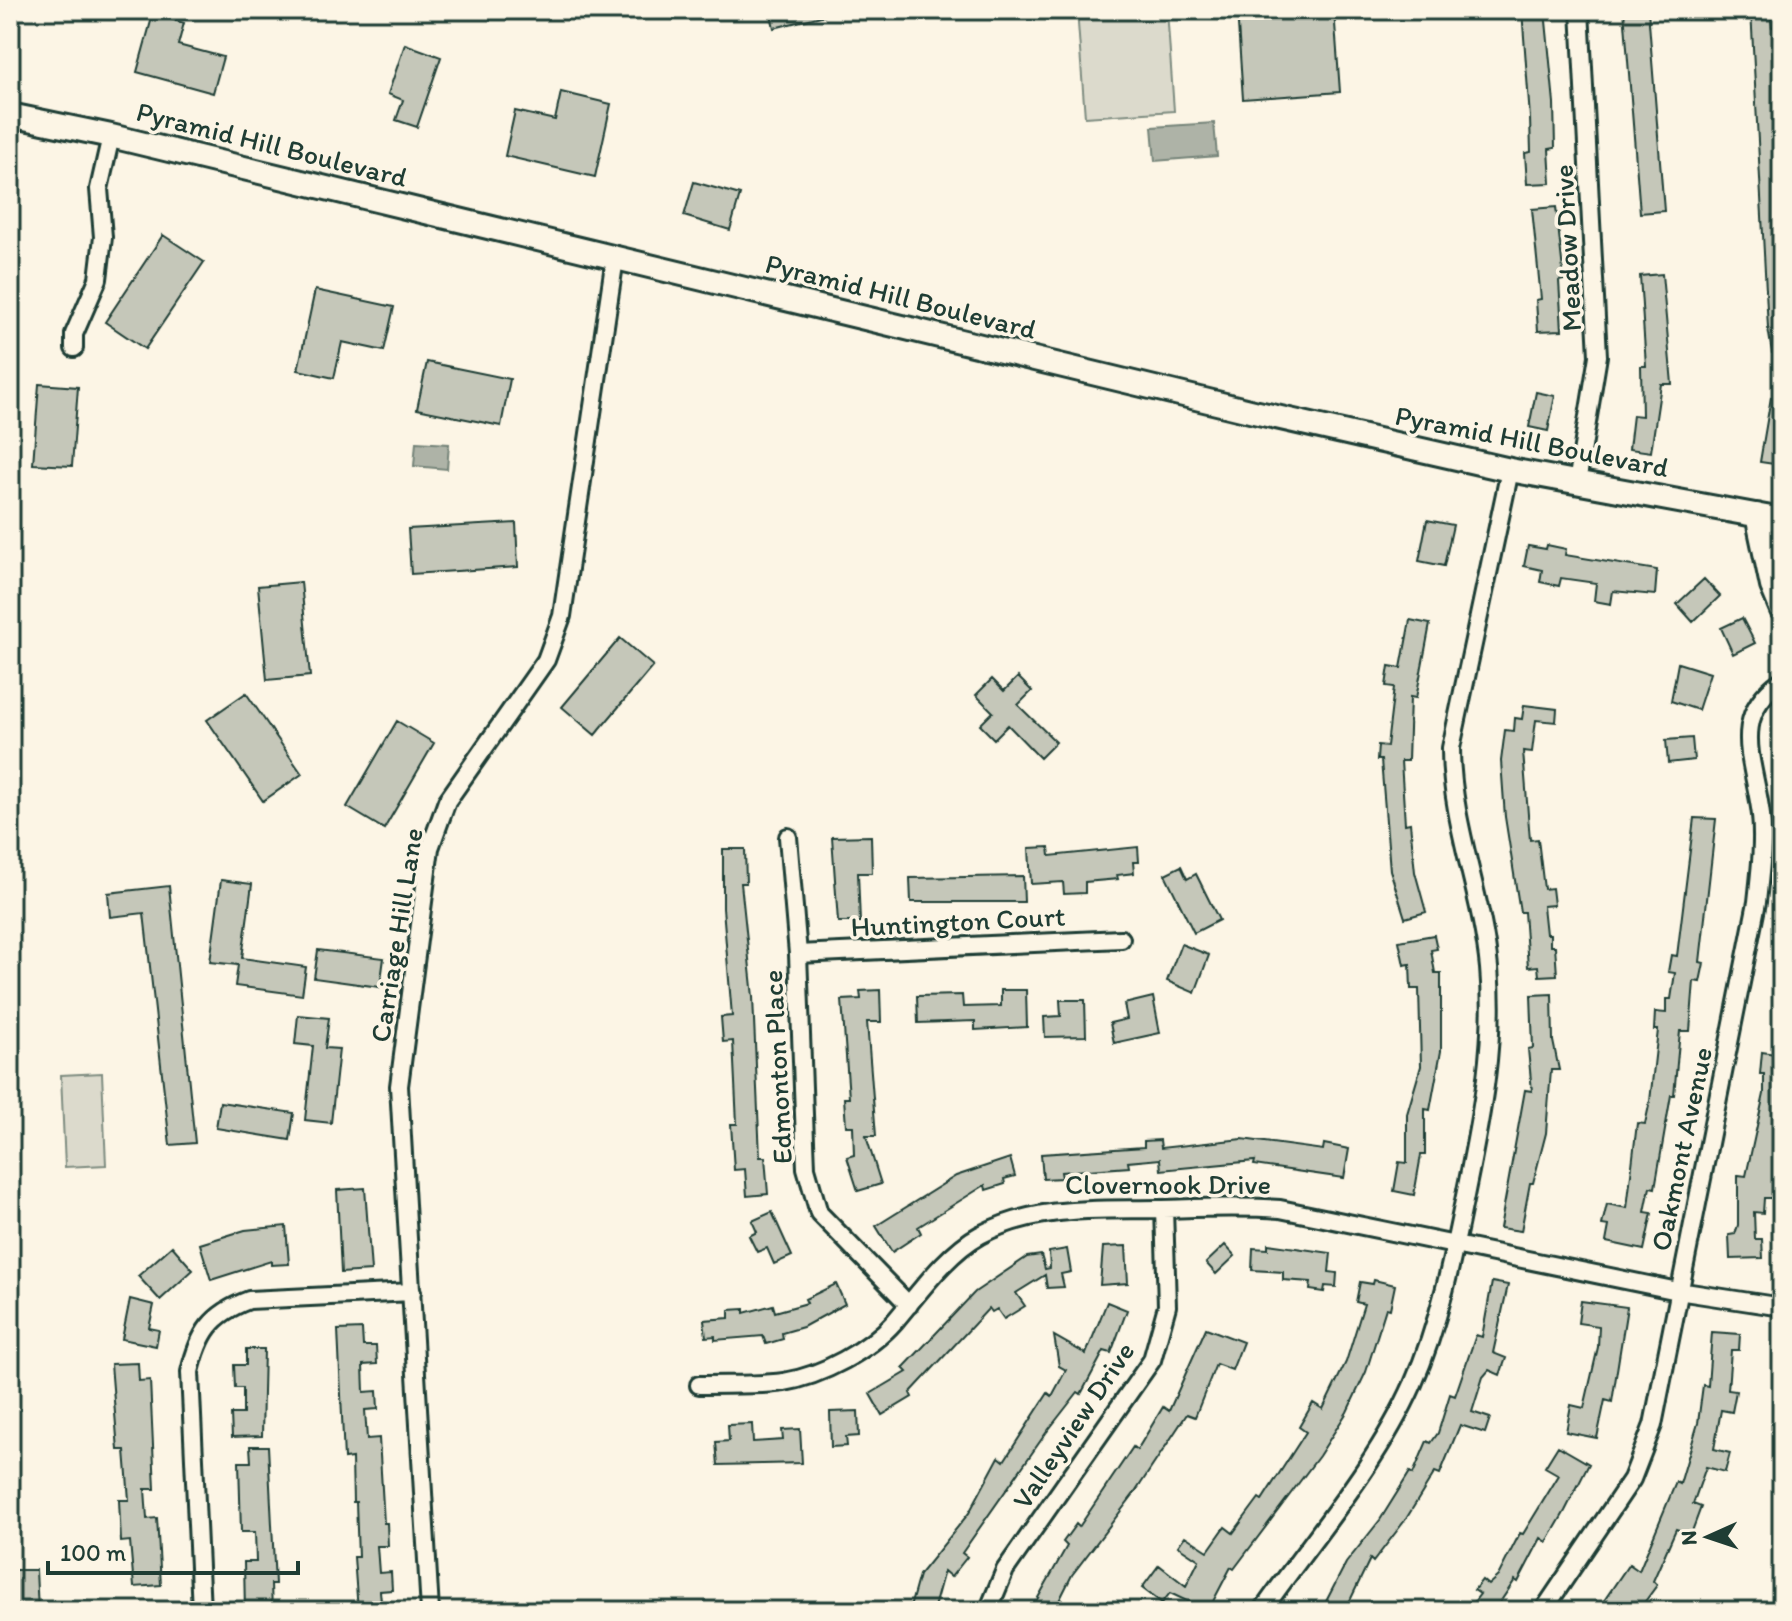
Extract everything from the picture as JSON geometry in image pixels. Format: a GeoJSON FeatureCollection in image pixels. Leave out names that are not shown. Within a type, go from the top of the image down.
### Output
{"type":"FeatureCollection","features":[{"type":"Feature","properties":{"kind":"main road","name":"Pyramid Hill Boulevard"},"geometry":{"type":"LineString","coordinates":[[10,115],[111,136],[1239,409],[1510,470],[1782,520]]}},
{"type":"Feature","properties":{"kind":"main road"},"geometry":{"type":"LineString","coordinates":[[1757,515],[1772,586],[1782,610]]}},
{"type":"Feature","properties":{"kind":"street","name":"Meadow Drive"},"geometry":{"type":"LineString","coordinates":[[1577,483],[1598,356],[1580,10]]}},
{"type":"Feature","properties":{"kind":"street"},"geometry":{"type":"LineString","coordinates":[[74,348],[74,334],[98,279],[103,237],[99,189],[111,136]]}},
{"type":"Feature","properties":{"kind":"street","name":"Carriage Hill Lane"},"geometry":{"type":"LineString","coordinates":[[430,1611],[399,1086],[430,848],[447,801],[546,660],[562,616],[615,258]]}},
{"type":"Feature","properties":{"kind":"street"},"geometry":{"type":"LineString","coordinates":[[1262,1611],[1373,1453],[1412,1385],[1436,1322],[1455,1244],[1485,1093],[1491,1017],[1481,913],[1451,787],[1451,748],[1510,470]]}},
{"type":"Feature","properties":{"kind":"street","name":"Oakmont Avenue"},"geometry":{"type":"LineString","coordinates":[[1543,1611],[1632,1479],[1653,1425],[1757,902],[1762,855],[1761,815],[1748,725],[1753,709],[1765,692],[1782,680]]}},
{"type":"Feature","properties":{"kind":"street","name":"Edmonton Place"},"geometry":{"type":"LineString","coordinates":[[788,837],[798,954],[806,1168],[819,1213],[909,1305]]}},
{"type":"Feature","properties":{"kind":"street","name":"Huntington Court"},"geometry":{"type":"LineString","coordinates":[[798,954],[1121,939]]}},
{"type":"Feature","properties":{"kind":"street","name":"Clovernook Drive"},"geometry":{"type":"LineString","coordinates":[[699,1385],[784,1382],[820,1371],[879,1334],[978,1236],[1014,1221],[1053,1211],[1233,1205],[1280,1209],[1678,1291],[1782,1307]]}},
{"type":"Feature","properties":{"kind":"street","name":"Valleyview Drive"},"geometry":{"type":"LineString","coordinates":[[988,1611],[1005,1570],[1152,1360],[1167,1306],[1164,1209]]}},
{"type":"Feature","properties":{"kind":"street"},"geometry":{"type":"LineString","coordinates":[[201,1611],[190,1372],[195,1351],[206,1328],[224,1309],[249,1300],[412,1292]]}},
{"type":"Feature","properties":{"kind":"shaded area"},"geometry":{"type":"Polygon","coordinates":[[[1077,10],[1167,10],[1174,111],[1085,117],[1077,10]]]}},
{"type":"Feature","properties":{"kind":"shaded area"},"geometry":{"type":"Polygon","coordinates":[[[1214,123],[1217,156],[1155,161],[1152,127],[1214,123]]]}},
{"type":"Feature","properties":{"kind":"shaded area"},"geometry":{"type":"Polygon","coordinates":[[[416,442],[449,444],[447,469],[414,466],[416,442]]]}},
{"type":"Feature","properties":{"kind":"shaded area"},"geometry":{"type":"Polygon","coordinates":[[[102,1073],[106,1165],[65,1167],[61,1075],[102,1073]]]}},
{"type":"Feature","properties":{"kind":"building"},"geometry":{"type":"Polygon","coordinates":[[[770,10],[824,10],[825,15],[774,28],[770,10]]]}},
{"type":"Feature","properties":{"kind":"building"},"geometry":{"type":"Polygon","coordinates":[[[1237,10],[1334,10],[1340,92],[1243,99],[1237,10]]]}},
{"type":"Feature","properties":{"kind":"building"},"geometry":{"type":"Polygon","coordinates":[[[1522,10],[1544,10],[1546,21],[1554,103],[1555,148],[1549,149],[1551,183],[1527,184],[1525,153],[1531,152],[1522,10]]]}},
{"type":"Feature","properties":{"kind":"building"},"geometry":{"type":"Polygon","coordinates":[[[1624,10],[1648,10],[1664,211],[1640,213],[1624,10]]]}},
{"type":"Feature","properties":{"kind":"building"},"geometry":{"type":"Polygon","coordinates":[[[1751,10],[1770,10],[1772,27],[1776,27],[1782,154],[1782,352],[1772,353],[1768,328],[1751,10]]]}},
{"type":"Feature","properties":{"kind":"building"},"geometry":{"type":"Polygon","coordinates":[[[153,14],[184,23],[178,45],[223,57],[213,93],[137,72],[153,14]]]}},
{"type":"Feature","properties":{"kind":"building"},"geometry":{"type":"Polygon","coordinates":[[[405,44],[441,57],[417,127],[396,120],[403,100],[388,94],[405,44]]]}},
{"type":"Feature","properties":{"kind":"building"},"geometry":{"type":"Polygon","coordinates":[[[561,92],[611,104],[595,177],[505,156],[515,111],[555,120],[561,92]]]}},
{"type":"Feature","properties":{"kind":"building"},"geometry":{"type":"Polygon","coordinates":[[[694,182],[740,195],[730,230],[684,216],[694,182]]]}},
{"type":"Feature","properties":{"kind":"building"},"geometry":{"type":"Polygon","coordinates":[[[1556,207],[1564,280],[1559,281],[1562,330],[1538,331],[1536,300],[1541,299],[1532,209],[1556,207]]]}},
{"type":"Feature","properties":{"kind":"building"},"geometry":{"type":"Polygon","coordinates":[[[163,235],[204,262],[145,349],[105,322],[163,235]]]}},
{"type":"Feature","properties":{"kind":"building"},"geometry":{"type":"Polygon","coordinates":[[[1662,274],[1672,384],[1661,384],[1651,452],[1629,449],[1633,415],[1642,416],[1641,366],[1646,366],[1640,276],[1662,274]]]}},
{"type":"Feature","properties":{"kind":"building"},"geometry":{"type":"Polygon","coordinates":[[[315,290],[394,307],[384,351],[342,342],[334,378],[298,370],[315,290]]]}},
{"type":"Feature","properties":{"kind":"building"},"geometry":{"type":"Polygon","coordinates":[[[427,362],[510,379],[501,426],[417,409],[427,362]]]}},
{"type":"Feature","properties":{"kind":"building"},"geometry":{"type":"Polygon","coordinates":[[[39,384],[78,387],[72,466],[33,464],[39,384]]]}},
{"type":"Feature","properties":{"kind":"building"},"geometry":{"type":"Polygon","coordinates":[[[1536,392],[1555,396],[1548,431],[1529,427],[1536,392]]]}},
{"type":"Feature","properties":{"kind":"building"},"geometry":{"type":"Polygon","coordinates":[[[1771,397],[1782,400],[1781,465],[1760,462],[1771,397]]]}},
{"type":"Feature","properties":{"kind":"building"},"geometry":{"type":"Polygon","coordinates":[[[1427,520],[1453,525],[1444,566],[1419,561],[1427,520]]]}},
{"type":"Feature","properties":{"kind":"building"},"geometry":{"type":"Polygon","coordinates":[[[516,523],[518,567],[411,574],[408,529],[516,523]]]}},
{"type":"Feature","properties":{"kind":"building"},"geometry":{"type":"Polygon","coordinates":[[[1547,545],[1566,549],[1565,555],[1657,570],[1655,595],[1613,591],[1611,604],[1594,601],[1596,583],[1561,578],[1559,586],[1540,582],[1542,570],[1524,566],[1528,546],[1546,549],[1547,545]]]}},
{"type":"Feature","properties":{"kind":"building"},"geometry":{"type":"Polygon","coordinates":[[[1704,579],[1720,596],[1693,622],[1677,604],[1704,579]]]}},
{"type":"Feature","properties":{"kind":"building"},"geometry":{"type":"Polygon","coordinates":[[[301,582],[310,676],[267,680],[258,586],[301,582]]]}},
{"type":"Feature","properties":{"kind":"building"},"geometry":{"type":"Polygon","coordinates":[[[1742,618],[1755,643],[1733,654],[1721,628],[1742,618]]]}},
{"type":"Feature","properties":{"kind":"building"},"geometry":{"type":"Polygon","coordinates":[[[1410,620],[1430,624],[1416,698],[1410,697],[1408,761],[1401,761],[1405,824],[1410,823],[1415,872],[1426,912],[1405,918],[1390,870],[1381,760],[1377,760],[1378,745],[1387,746],[1394,687],[1386,686],[1389,666],[1401,668],[1410,620]]]}},
{"type":"Feature","properties":{"kind":"building"},"geometry":{"type":"Polygon","coordinates":[[[620,638],[653,666],[595,735],[562,707],[620,638]]]}},
{"type":"Feature","properties":{"kind":"building"},"geometry":{"type":"Polygon","coordinates":[[[1678,663],[1710,673],[1698,710],[1671,701],[1678,663]]]}},
{"type":"Feature","properties":{"kind":"building"},"geometry":{"type":"Polygon","coordinates":[[[1018,677],[1032,691],[1018,705],[1056,742],[1040,758],[1008,725],[994,739],[980,725],[993,712],[976,695],[992,679],[1004,691],[1018,677]]]}},
{"type":"Feature","properties":{"kind":"building"},"geometry":{"type":"Polygon","coordinates":[[[246,693],[302,774],[263,801],[207,720],[246,693]]]}},
{"type":"Feature","properties":{"kind":"building"},"geometry":{"type":"Polygon","coordinates":[[[1524,705],[1557,709],[1556,722],[1536,720],[1532,752],[1523,751],[1530,840],[1538,839],[1544,889],[1552,888],[1554,905],[1543,906],[1546,934],[1550,934],[1550,946],[1555,946],[1557,975],[1539,976],[1538,966],[1528,967],[1524,912],[1520,912],[1505,817],[1501,761],[1505,730],[1514,731],[1515,718],[1522,719],[1524,705]]]}},
{"type":"Feature","properties":{"kind":"building"},"geometry":{"type":"Polygon","coordinates":[[[397,721],[434,743],[384,829],[347,807],[397,721]]]}},
{"type":"Feature","properties":{"kind":"building"},"geometry":{"type":"Polygon","coordinates":[[[1692,738],[1694,760],[1668,763],[1666,740],[1692,738]]]}},
{"type":"Feature","properties":{"kind":"building"},"geometry":{"type":"Polygon","coordinates":[[[1694,818],[1716,819],[1700,962],[1704,963],[1700,982],[1694,981],[1690,1031],[1680,1031],[1674,1095],[1671,1095],[1655,1188],[1650,1187],[1645,1212],[1652,1213],[1644,1250],[1606,1242],[1609,1226],[1602,1225],[1607,1204],[1627,1208],[1637,1123],[1645,1124],[1650,1101],[1658,1030],[1654,1030],[1655,1012],[1666,1013],[1666,999],[1671,999],[1675,973],[1668,972],[1671,955],[1677,956],[1694,818]]]}},
{"type":"Feature","properties":{"kind":"building"},"geometry":{"type":"Polygon","coordinates":[[[871,836],[872,873],[858,873],[860,922],[838,922],[832,837],[871,836]]]}},
{"type":"Feature","properties":{"kind":"building"},"geometry":{"type":"Polygon","coordinates":[[[1049,847],[1050,856],[1138,847],[1139,862],[1133,862],[1134,873],[1117,875],[1118,879],[1085,882],[1085,893],[1064,894],[1063,882],[1031,884],[1029,848],[1049,847]]]}},
{"type":"Feature","properties":{"kind":"building"},"geometry":{"type":"Polygon","coordinates":[[[723,849],[745,849],[746,883],[741,883],[753,997],[760,1157],[765,1157],[768,1194],[747,1196],[745,1169],[734,1170],[731,1124],[737,1124],[733,1041],[723,1042],[721,1017],[732,1016],[723,908],[723,849]]]}},
{"type":"Feature","properties":{"kind":"building"},"geometry":{"type":"Polygon","coordinates":[[[1181,866],[1187,879],[1196,874],[1219,920],[1194,933],[1165,874],[1181,866]]]}},
{"type":"Feature","properties":{"kind":"building"},"geometry":{"type":"Polygon","coordinates":[[[1023,876],[1024,902],[911,902],[910,878],[1023,876]]]}},
{"type":"Feature","properties":{"kind":"building"},"geometry":{"type":"Polygon","coordinates":[[[221,880],[252,884],[242,958],[306,967],[302,995],[235,986],[238,965],[210,962],[221,880]]]}},
{"type":"Feature","properties":{"kind":"building"},"geometry":{"type":"Polygon","coordinates":[[[169,886],[195,1143],[170,1145],[144,913],[110,917],[108,893],[169,886]]]}},
{"type":"Feature","properties":{"kind":"building"},"geometry":{"type":"Polygon","coordinates":[[[1434,935],[1437,949],[1431,950],[1435,973],[1441,973],[1441,1051],[1430,1110],[1425,1109],[1425,1155],[1421,1155],[1414,1195],[1394,1191],[1399,1162],[1407,1163],[1407,1114],[1421,1066],[1419,989],[1411,989],[1410,964],[1404,965],[1399,941],[1434,935]]]}},
{"type":"Feature","properties":{"kind":"building"},"geometry":{"type":"Polygon","coordinates":[[[1181,944],[1209,955],[1195,993],[1167,981],[1181,944]]]}},
{"type":"Feature","properties":{"kind":"building"},"geometry":{"type":"Polygon","coordinates":[[[318,950],[384,958],[380,987],[314,978],[318,950]]]}},
{"type":"Feature","properties":{"kind":"building"},"geometry":{"type":"Polygon","coordinates":[[[880,990],[881,1022],[867,1022],[876,1136],[866,1136],[881,1184],[858,1191],[847,1157],[854,1155],[853,1126],[846,1126],[844,1098],[849,1098],[842,1000],[861,999],[860,991],[880,990]]]}},
{"type":"Feature","properties":{"kind":"building"},"geometry":{"type":"Polygon","coordinates":[[[1001,990],[1026,990],[1027,1027],[975,1030],[975,1021],[918,1023],[917,996],[962,995],[963,1007],[1001,1006],[1001,990]]]}},
{"type":"Feature","properties":{"kind":"building"},"geometry":{"type":"Polygon","coordinates":[[[1552,994],[1553,1041],[1559,1070],[1551,1070],[1546,1133],[1533,1183],[1530,1183],[1521,1231],[1500,1228],[1525,1090],[1532,1091],[1528,1049],[1533,1048],[1531,995],[1552,994]]]}},
{"type":"Feature","properties":{"kind":"building"},"geometry":{"type":"Polygon","coordinates":[[[1153,997],[1160,1033],[1114,1043],[1110,1023],[1127,1019],[1124,1004],[1153,997]]]}},
{"type":"Feature","properties":{"kind":"building"},"geometry":{"type":"Polygon","coordinates":[[[1060,1000],[1085,1000],[1086,1036],[1045,1037],[1044,1017],[1061,1016],[1060,1000]]]}},
{"type":"Feature","properties":{"kind":"building"},"geometry":{"type":"Polygon","coordinates":[[[298,1015],[329,1018],[325,1048],[339,1049],[331,1123],[305,1120],[313,1046],[295,1044],[298,1015]]]}},
{"type":"Feature","properties":{"kind":"building"},"geometry":{"type":"Polygon","coordinates":[[[1762,1052],[1782,1055],[1782,1131],[1774,1198],[1764,1198],[1763,1213],[1754,1212],[1755,1239],[1762,1239],[1763,1258],[1730,1259],[1729,1235],[1735,1234],[1738,1225],[1738,1175],[1746,1176],[1764,1094],[1764,1074],[1760,1074],[1762,1052]]]}},
{"type":"Feature","properties":{"kind":"building"},"geometry":{"type":"Polygon","coordinates":[[[220,1102],[294,1113],[290,1140],[216,1128],[220,1102]]]}},
{"type":"Feature","properties":{"kind":"building"},"geometry":{"type":"Polygon","coordinates":[[[1242,1139],[1323,1150],[1324,1144],[1349,1149],[1344,1178],[1254,1165],[1255,1161],[1161,1170],[1160,1159],[1128,1162],[1129,1167],[1061,1172],[1062,1178],[1043,1179],[1041,1154],[1144,1147],[1144,1141],[1160,1140],[1161,1148],[1242,1139]]]}},
{"type":"Feature","properties":{"kind":"building"},"geometry":{"type":"Polygon","coordinates":[[[1010,1158],[1015,1176],[1004,1179],[1005,1184],[986,1190],[985,1185],[918,1227],[921,1233],[892,1252],[876,1226],[956,1176],[1010,1158]]]}},
{"type":"Feature","properties":{"kind":"building"},"geometry":{"type":"Polygon","coordinates":[[[365,1188],[371,1271],[341,1273],[337,1190],[365,1188]]]}},
{"type":"Feature","properties":{"kind":"building"},"geometry":{"type":"Polygon","coordinates":[[[772,1212],[792,1256],[774,1264],[767,1248],[757,1252],[749,1236],[757,1232],[752,1221],[772,1212]]]}},
{"type":"Feature","properties":{"kind":"building"},"geometry":{"type":"Polygon","coordinates":[[[286,1226],[289,1264],[271,1265],[271,1261],[211,1280],[200,1244],[245,1230],[286,1226]]]}},
{"type":"Feature","properties":{"kind":"building"},"geometry":{"type":"Polygon","coordinates":[[[1268,1244],[1331,1253],[1329,1272],[1337,1273],[1336,1287],[1325,1286],[1324,1292],[1310,1290],[1311,1282],[1283,1280],[1283,1272],[1252,1270],[1253,1248],[1268,1249],[1268,1244]]]}},
{"type":"Feature","properties":{"kind":"building"},"geometry":{"type":"Polygon","coordinates":[[[1225,1245],[1235,1256],[1216,1274],[1206,1263],[1225,1245]]]}},
{"type":"Feature","properties":{"kind":"building"},"geometry":{"type":"Polygon","coordinates":[[[172,1246],[193,1270],[160,1300],[138,1276],[172,1246]]]}},
{"type":"Feature","properties":{"kind":"building"},"geometry":{"type":"Polygon","coordinates":[[[1126,1246],[1128,1283],[1100,1285],[1103,1247],[1126,1246]]]}},
{"type":"Feature","properties":{"kind":"building"},"geometry":{"type":"Polygon","coordinates":[[[1067,1249],[1071,1272],[1061,1274],[1064,1287],[1047,1288],[1045,1275],[1016,1293],[1025,1306],[1004,1319],[997,1309],[992,1312],[989,1308],[910,1393],[912,1397],[882,1415],[870,1394],[907,1372],[903,1368],[975,1292],[1027,1257],[1041,1255],[1045,1269],[1050,1268],[1049,1252],[1067,1249]]]}},
{"type":"Feature","properties":{"kind":"building"},"geometry":{"type":"Polygon","coordinates":[[[1374,1280],[1395,1285],[1390,1309],[1386,1308],[1366,1372],[1347,1412],[1319,1456],[1234,1569],[1231,1567],[1208,1611],[1170,1593],[1162,1603],[1142,1588],[1159,1565],[1186,1586],[1199,1560],[1178,1546],[1185,1536],[1208,1551],[1225,1527],[1233,1533],[1259,1498],[1262,1500],[1306,1432],[1299,1427],[1313,1403],[1323,1409],[1346,1362],[1364,1304],[1356,1302],[1360,1282],[1373,1284],[1374,1280]]]}},
{"type":"Feature","properties":{"kind":"building"},"geometry":{"type":"Polygon","coordinates":[[[1492,1282],[1508,1285],[1493,1353],[1506,1358],[1500,1375],[1489,1370],[1483,1377],[1472,1412],[1490,1418],[1485,1433],[1460,1425],[1440,1474],[1435,1472],[1406,1519],[1373,1562],[1370,1559],[1345,1611],[1321,1611],[1346,1563],[1380,1520],[1410,1472],[1413,1474],[1427,1441],[1431,1443],[1438,1433],[1450,1394],[1455,1396],[1476,1335],[1482,1337],[1492,1282]]]}},
{"type":"Feature","properties":{"kind":"building"},"geometry":{"type":"Polygon","coordinates":[[[836,1284],[845,1304],[803,1327],[782,1333],[783,1339],[766,1344],[763,1336],[715,1340],[715,1336],[706,1337],[704,1320],[729,1318],[729,1310],[744,1309],[744,1313],[773,1305],[775,1312],[807,1303],[805,1299],[836,1284]]]}},
{"type":"Feature","properties":{"kind":"building"},"geometry":{"type":"Polygon","coordinates":[[[130,1299],[154,1305],[149,1328],[159,1330],[156,1346],[122,1339],[130,1299]]]}},
{"type":"Feature","properties":{"kind":"building"},"geometry":{"type":"Polygon","coordinates":[[[1581,1301],[1627,1307],[1612,1402],[1605,1400],[1597,1438],[1566,1432],[1571,1405],[1584,1408],[1598,1347],[1599,1326],[1578,1323],[1581,1301]]]}},
{"type":"Feature","properties":{"kind":"building"},"geometry":{"type":"Polygon","coordinates":[[[1107,1302],[1127,1310],[1111,1353],[1104,1351],[1081,1394],[1078,1392],[1046,1433],[962,1553],[967,1557],[951,1577],[944,1571],[933,1611],[909,1611],[919,1575],[969,1513],[999,1457],[1004,1461],[1048,1393],[1052,1396],[1066,1370],[1059,1366],[1054,1336],[1086,1354],[1107,1302]]]}},
{"type":"Feature","properties":{"kind":"building"},"geometry":{"type":"Polygon","coordinates":[[[1206,1328],[1243,1342],[1232,1370],[1216,1364],[1195,1417],[1187,1414],[1136,1491],[1072,1575],[1054,1611],[1034,1605],[1067,1546],[1063,1542],[1076,1524],[1079,1527],[1133,1447],[1137,1450],[1163,1407],[1169,1411],[1206,1328]]]}},
{"type":"Feature","properties":{"kind":"building"},"geometry":{"type":"Polygon","coordinates":[[[362,1329],[363,1346],[376,1346],[377,1364],[363,1365],[364,1392],[377,1391],[378,1409],[365,1410],[367,1439],[379,1438],[384,1523],[387,1523],[388,1546],[377,1546],[379,1573],[391,1572],[392,1590],[380,1591],[382,1611],[358,1611],[352,1458],[344,1459],[338,1330],[362,1329]]]}},
{"type":"Feature","properties":{"kind":"building"},"geometry":{"type":"Polygon","coordinates":[[[1712,1332],[1740,1334],[1739,1350],[1731,1350],[1728,1390],[1736,1391],[1732,1412],[1721,1410],[1714,1449],[1730,1453],[1725,1472],[1706,1467],[1693,1504],[1701,1507],[1691,1534],[1676,1529],[1653,1581],[1657,1585],[1638,1611],[1597,1611],[1629,1564],[1639,1571],[1676,1482],[1680,1484],[1698,1423],[1703,1385],[1708,1386],[1712,1332]]]}},
{"type":"Feature","properties":{"kind":"building"},"geometry":{"type":"Polygon","coordinates":[[[246,1349],[264,1349],[262,1436],[232,1437],[231,1414],[243,1414],[243,1388],[235,1388],[234,1365],[246,1365],[246,1349]]]}},
{"type":"Feature","properties":{"kind":"building"},"geometry":{"type":"Polygon","coordinates":[[[138,1363],[139,1381],[150,1380],[155,1489],[145,1489],[147,1519],[157,1518],[161,1585],[134,1587],[130,1541],[121,1542],[119,1500],[129,1500],[125,1450],[118,1450],[111,1364],[138,1363]]]}},
{"type":"Feature","properties":{"kind":"building"},"geometry":{"type":"Polygon","coordinates":[[[858,1411],[859,1436],[846,1437],[847,1446],[831,1447],[830,1412],[858,1411]]]}},
{"type":"Feature","properties":{"kind":"building"},"geometry":{"type":"Polygon","coordinates":[[[752,1424],[753,1442],[783,1440],[782,1430],[800,1429],[802,1463],[718,1465],[716,1442],[729,1441],[728,1425],[752,1424]]]}},
{"type":"Feature","properties":{"kind":"building"},"geometry":{"type":"Polygon","coordinates":[[[250,1446],[268,1446],[275,1584],[271,1584],[272,1611],[245,1611],[244,1562],[256,1562],[255,1532],[241,1532],[239,1462],[251,1462],[250,1446]]]}},
{"type":"Feature","properties":{"kind":"building"},"geometry":{"type":"Polygon","coordinates":[[[1558,1446],[1589,1464],[1565,1511],[1547,1542],[1541,1538],[1518,1582],[1515,1580],[1494,1611],[1467,1611],[1480,1594],[1474,1590],[1482,1580],[1488,1585],[1498,1576],[1520,1533],[1523,1534],[1559,1475],[1545,1467],[1558,1446]]]}},
{"type":"Feature","properties":{"kind":"building"},"geometry":{"type":"Polygon","coordinates":[[[10,1570],[36,1570],[38,1611],[10,1611],[10,1570]]]}}]}
